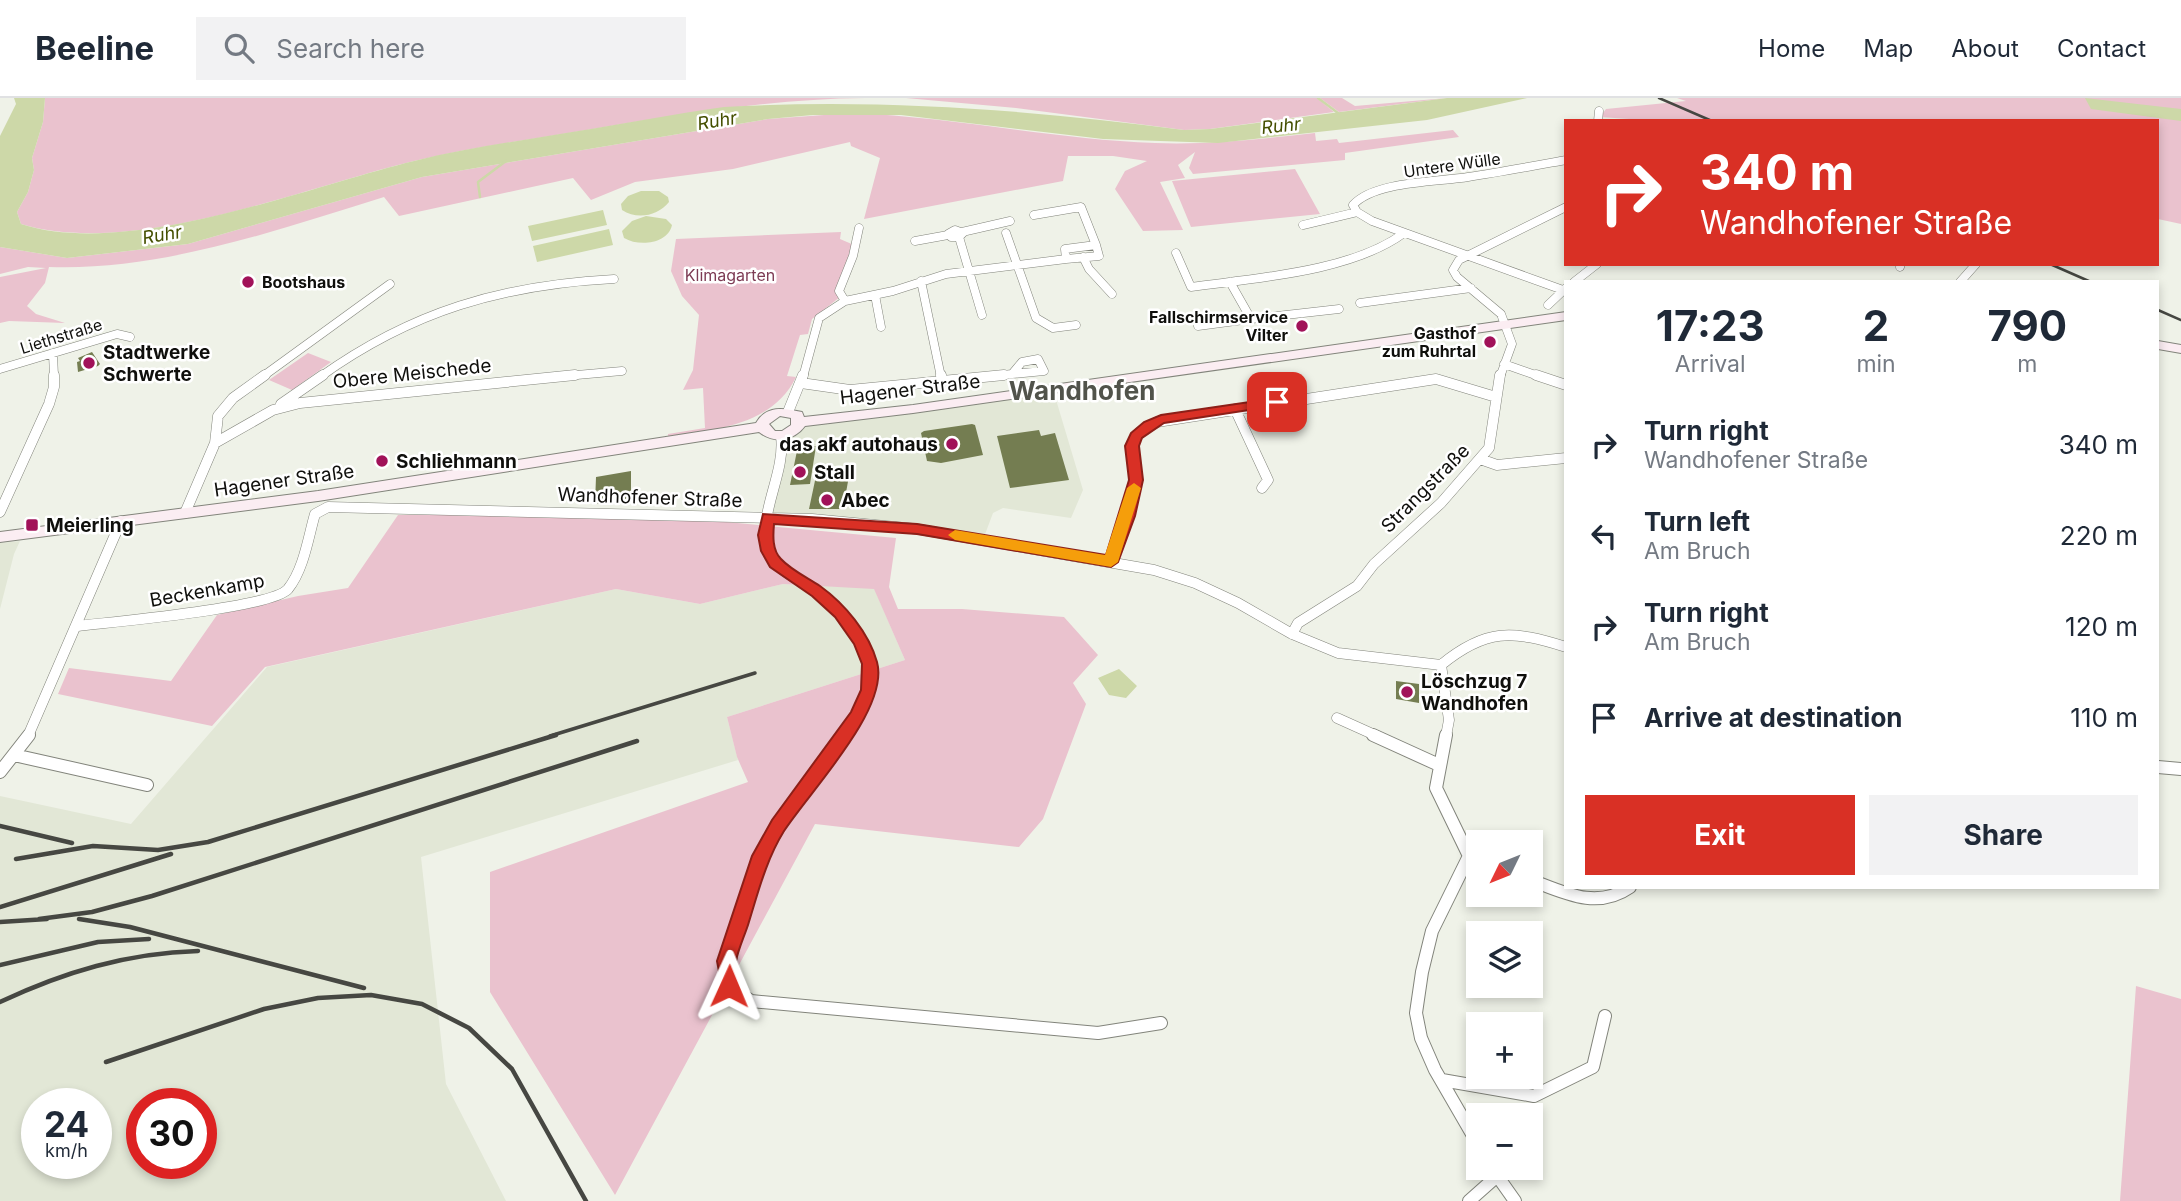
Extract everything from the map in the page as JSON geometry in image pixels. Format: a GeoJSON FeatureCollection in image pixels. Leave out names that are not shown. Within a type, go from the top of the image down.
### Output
{"type":"FeatureCollection","features":[{"type":"Feature","properties":{"kind":"main road","name":"Hagener Straße"},"geometry":{"type":"LineString","coordinates":[[799,422],[913,409],[1564,316]]}},
{"type":"Feature","properties":{"kind":"main road"},"geometry":{"type":"LineString","coordinates":[[2159,345],[2181,349]]}},
{"type":"Feature","properties":{"kind":"main road","name":"Hagener Straße"},"geometry":{"type":"LineString","coordinates":[[0,537],[345,492],[762,427],[766,417],[788,412]]}},
{"type":"Feature","properties":{"kind":"main road"},"geometry":{"type":"LineString","coordinates":[[762,427],[767,433],[781,436],[792,432],[799,422],[797,415],[788,412]]}},
{"type":"Feature","properties":{"kind":"street"},"geometry":{"type":"LineString","coordinates":[[1598,119],[1599,111]]}},
{"type":"Feature","properties":{"kind":"street","name":"Untere Wülle"},"geometry":{"type":"LineString","coordinates":[[1357,212],[1353,205],[1359,198],[1402,185],[1439,178],[1478,176],[1564,160]]}},
{"type":"Feature","properties":{"kind":"street"},"geometry":{"type":"LineString","coordinates":[[788,412],[801,383],[819,318],[829,309],[845,301],[969,270],[1099,256],[1081,207],[1034,215]]}},
{"type":"Feature","properties":{"kind":"street"},"geometry":{"type":"LineString","coordinates":[[1506,325],[1501,314],[1453,271],[1459,260],[1564,208]]}},
{"type":"Feature","properties":{"kind":"street"},"geometry":{"type":"LineString","coordinates":[[1303,225],[1357,212],[1468,257],[1564,289],[1548,305]]}},
{"type":"Feature","properties":{"kind":"street"},"geometry":{"type":"LineString","coordinates":[[915,241],[948,234],[953,230],[960,234],[1010,221]]}},
{"type":"Feature","properties":{"kind":"street"},"geometry":{"type":"LineString","coordinates":[[845,301],[839,291],[856,250],[859,229]]}},
{"type":"Feature","properties":{"kind":"street"},"geometry":{"type":"LineString","coordinates":[[1006,233],[1035,318],[1053,328],[1076,326]]}},
{"type":"Feature","properties":{"kind":"street"},"geometry":{"type":"LineString","coordinates":[[1176,253],[1191,287],[1307,270],[1385,247],[1404,233]]}},
{"type":"Feature","properties":{"kind":"street"},"geometry":{"type":"LineString","coordinates":[[960,234],[982,315]]}},
{"type":"Feature","properties":{"kind":"street"},"geometry":{"type":"LineString","coordinates":[[1066,259],[1065,249],[1096,245]]}},
{"type":"Feature","properties":{"kind":"street"},"geometry":{"type":"LineString","coordinates":[[1083,257],[1089,269],[1112,293]]}},
{"type":"Feature","properties":{"kind":"street"},"geometry":{"type":"LineString","coordinates":[[1577,280],[1594,266]]}},
{"type":"Feature","properties":{"kind":"street"},"geometry":{"type":"LineString","coordinates":[[1962,280],[1974,266]]}},
{"type":"Feature","properties":{"kind":"street"},"geometry":{"type":"LineString","coordinates":[[273,410],[368,345],[442,309],[482,295],[524,286],[614,279]]}},
{"type":"Feature","properties":{"kind":"street"},"geometry":{"type":"LineString","coordinates":[[921,281],[942,382]]}},
{"type":"Feature","properties":{"kind":"street"},"geometry":{"type":"LineString","coordinates":[[1230,282],[1251,319]]}},
{"type":"Feature","properties":{"kind":"street","name":"Hagener Straße"},"geometry":{"type":"LineString","coordinates":[[185,513],[215,443],[218,416],[233,398],[390,284]]}},
{"type":"Feature","properties":{"kind":"street"},"geometry":{"type":"LineString","coordinates":[[1360,303],[1472,288]]}},
{"type":"Feature","properties":{"kind":"street"},"geometry":{"type":"LineString","coordinates":[[875,295],[881,327]]}},
{"type":"Feature","properties":{"kind":"street"},"geometry":{"type":"LineString","coordinates":[[1198,326],[1339,309]]}},
{"type":"Feature","properties":{"kind":"street","name":"Strangstraße"},"geometry":{"type":"LineString","coordinates":[[1292,634],[1298,623],[1357,586],[1374,564],[1441,503],[1489,448],[1496,397],[1511,344],[1506,325]]}},
{"type":"Feature","properties":{"kind":"street","name":"Liethstraße"},"geometry":{"type":"LineString","coordinates":[[0,369],[117,334],[130,337]]}},
{"type":"Feature","properties":{"kind":"street"},"geometry":{"type":"LineString","coordinates":[[0,512],[34,444],[49,404],[54,387],[53,355]]}},
{"type":"Feature","properties":{"kind":"street"},"geometry":{"type":"LineString","coordinates":[[1504,364],[1564,384]]}},
{"type":"Feature","properties":{"kind":"street","name":"Obere Meischede"},"geometry":{"type":"LineString","coordinates":[[215,443],[273,410],[300,403],[416,389],[622,371]]}},
{"type":"Feature","properties":{"kind":"street"},"geometry":{"type":"LineString","coordinates":[[801,383],[850,390],[1011,375]]}},
{"type":"Feature","properties":{"kind":"street"},"geometry":{"type":"LineString","coordinates":[[1111,562],[1136,480],[1132,446],[1136,436],[1161,419],[1436,379],[1452,381],[1479,394],[1496,397]]}},
{"type":"Feature","properties":{"kind":"street"},"geometry":{"type":"LineString","coordinates":[[1235,409],[1268,480],[1262,488]]}},
{"type":"Feature","properties":{"kind":"street"},"geometry":{"type":"LineString","coordinates":[[781,436],[782,467],[765,535],[768,551],[775,563],[833,606],[861,642],[870,664],[869,690],[858,716],[778,826],[761,856],[727,961],[729,986],[751,1000],[1098,1032],[1161,1023]]}},
{"type":"Feature","properties":{"kind":"street"},"geometry":{"type":"LineString","coordinates":[[1480,459],[1497,465],[1564,458]]}},
{"type":"Feature","properties":{"kind":"street","name":"Wandhofener Straße"},"geometry":{"type":"LineString","coordinates":[[328,507],[768,518],[917,529],[1154,570],[1195,583],[1238,603],[1292,634],[1338,653],[1441,665]]}},
{"type":"Feature","properties":{"kind":"street","name":"Beckenkamp"},"geometry":{"type":"LineString","coordinates":[[78,626],[229,607],[279,595],[287,590],[302,561],[315,514],[328,507]]}},
{"type":"Feature","properties":{"kind":"street"},"geometry":{"type":"LineString","coordinates":[[0,772],[33,730],[121,521]]}},
{"type":"Feature","properties":{"kind":"street"},"geometry":{"type":"LineString","coordinates":[[1466,843],[1436,788],[1449,720],[1441,665],[1455,652],[1481,637],[1498,633],[1516,632],[1564,646]]}},
{"type":"Feature","properties":{"kind":"street"},"geometry":{"type":"LineString","coordinates":[[1337,718],[1439,765]]}},
{"type":"Feature","properties":{"kind":"street"},"geometry":{"type":"LineString","coordinates":[[14,755],[148,785]]}},
{"type":"Feature","properties":{"kind":"street"},"geometry":{"type":"LineString","coordinates":[[2159,767],[2181,769]]}},
{"type":"Feature","properties":{"kind":"street"},"geometry":{"type":"LineString","coordinates":[[1466,869],[1435,922],[1420,978],[1417,1020],[1426,1048],[1466,1123]]}},
{"type":"Feature","properties":{"kind":"street"},"geometry":{"type":"LineString","coordinates":[[1544,885],[1588,900],[1614,898],[1627,889]]}},
{"type":"Feature","properties":{"kind":"street"},"geometry":{"type":"LineString","coordinates":[[1442,1080],[1534,1096],[1593,1067],[1605,1016]]}},
{"type":"Feature","properties":{"kind":"street"},"geometry":{"type":"LineString","coordinates":[[1469,1201],[1486,1180]]}},
{"type":"Feature","properties":{"kind":"street"},"geometry":{"type":"LineString","coordinates":[[1499,1180],[1515,1201]]}},
{"type":"Feature","properties":{"kind":"shaded area"},"geometry":{"type":"Polygon","coordinates":[[[1054,393],[1083,490],[1071,518],[1003,508],[993,513],[984,537],[768,515],[792,434],[804,426],[1054,393]]]}},
{"type":"Feature","properties":{"kind":"shaded area"},"geometry":{"type":"Polygon","coordinates":[[[20,541],[14,554],[0,609],[0,543],[20,541]]]}},
{"type":"Feature","properties":{"kind":"shaded area"},"geometry":{"type":"Polygon","coordinates":[[[783,584],[874,588],[905,660],[727,717],[738,760],[421,857],[446,1084],[506,1201],[0,1201],[0,796],[131,824],[267,667],[616,589],[700,604],[783,584]]]}},
{"type":"Feature","properties":{"kind":"green space"},"geometry":{"type":"Polygon","coordinates":[[[45,98],[865,98],[795,101],[656,118],[414,161],[270,202],[165,226],[114,232],[66,232],[21,224],[17,212],[28,192],[34,170],[32,158],[43,122],[45,98]]]}},
{"type":"Feature","properties":{"kind":"green space"},"geometry":{"type":"Polygon","coordinates":[[[906,98],[1317,98],[1334,112],[1210,129],[1184,130],[1016,108],[906,98]]]}},
{"type":"Feature","properties":{"kind":"green space"},"geometry":{"type":"Polygon","coordinates":[[[1320,98],[1342,98],[1355,106],[1447,98],[1339,112],[1320,98]]]}},
{"type":"Feature","properties":{"kind":"green space"},"geometry":{"type":"Polygon","coordinates":[[[1677,98],[2181,98],[2181,224],[2159,219],[2159,119],[1600,117],[1606,109],[1686,101],[1677,98]]]}},
{"type":"Feature","properties":{"kind":"green space"},"geometry":{"type":"Polygon","coordinates":[[[852,113],[1155,143],[1215,142],[1315,133],[1316,141],[1337,139],[1339,143],[1453,130],[1459,137],[1345,153],[1345,160],[1193,174],[1189,168],[1195,152],[1178,165],[1185,178],[1160,182],[1183,230],[1143,231],[1115,189],[1125,171],[1147,161],[1113,156],[1068,156],[1063,181],[864,219],[880,158],[851,146],[850,142],[733,169],[635,182],[591,200],[573,178],[399,216],[384,197],[261,235],[176,255],[134,262],[49,267],[45,283],[27,306],[36,314],[65,323],[0,323],[0,277],[46,268],[28,267],[0,274],[0,247],[67,258],[188,244],[422,177],[768,119],[852,113]]]}},
{"type":"Feature","properties":{"kind":"green space"},"geometry":{"type":"Polygon","coordinates":[[[1295,169],[1320,214],[1191,227],[1172,181],[1295,169]]]}},
{"type":"Feature","properties":{"kind":"green space","name":"Klimagarten"},"geometry":{"type":"Polygon","coordinates":[[[841,232],[840,239],[854,245],[837,291],[840,297],[812,319],[808,334],[800,335],[787,376],[796,377],[786,393],[773,406],[741,422],[723,428],[668,437],[668,434],[705,428],[703,388],[683,390],[693,370],[699,315],[682,296],[671,271],[676,239],[841,232]]]}},
{"type":"Feature","properties":{"kind":"green space"},"geometry":{"type":"Polygon","coordinates":[[[308,353],[331,362],[292,390],[269,380],[308,353]]]}},
{"type":"Feature","properties":{"kind":"green space"},"geometry":{"type":"Polygon","coordinates":[[[398,515],[662,516],[896,538],[889,587],[898,609],[962,609],[1064,617],[1098,655],[1073,683],[1086,704],[1043,819],[1019,847],[815,824],[615,1195],[490,992],[490,872],[748,782],[737,757],[727,717],[905,660],[874,589],[783,584],[700,604],[616,589],[265,667],[212,726],[58,694],[69,668],[171,681],[217,615],[298,596],[348,588],[398,515]]]}},
{"type":"Feature","properties":{"kind":"green space"},"geometry":{"type":"Polygon","coordinates":[[[2136,986],[2181,999],[2181,1201],[2120,1201],[2136,986]]]}},
{"type":"Feature","properties":{"kind":"water","name":"Ruhr"},"geometry":{"type":"Polygon","coordinates":[[[14,98],[45,98],[43,122],[32,158],[34,170],[28,192],[17,212],[21,224],[64,232],[113,233],[218,215],[453,152],[724,107],[897,105],[1012,112],[1184,130],[1210,129],[1447,98],[1527,98],[1427,120],[1218,143],[1103,139],[901,115],[813,115],[768,119],[422,177],[188,244],[67,258],[0,247],[0,136],[16,104],[14,98]]]}},
{"type":"Feature","properties":{"kind":"water"},"geometry":{"type":"Polygon","coordinates":[[[2085,98],[2181,109],[2181,121],[2091,109],[2085,98]]]}},
{"type":"Feature","properties":{"kind":"water"},"geometry":{"type":"Polygon","coordinates":[[[641,191],[659,191],[668,197],[669,202],[659,211],[647,215],[634,215],[622,210],[621,204],[628,196],[641,191]]]}},
{"type":"Feature","properties":{"kind":"water"},"geometry":{"type":"Polygon","coordinates":[[[603,210],[607,225],[532,241],[528,226],[603,210]]]}},
{"type":"Feature","properties":{"kind":"water"},"geometry":{"type":"Polygon","coordinates":[[[646,216],[666,219],[672,225],[665,236],[645,243],[624,238],[622,231],[632,221],[646,216]]]}},
{"type":"Feature","properties":{"kind":"water"},"geometry":{"type":"Polygon","coordinates":[[[609,229],[613,245],[537,262],[533,246],[609,229]]]}},
{"type":"Feature","properties":{"kind":"water"},"geometry":{"type":"Polygon","coordinates":[[[1119,669],[1137,686],[1126,698],[1109,695],[1098,678],[1119,669]]]}},
{"type":"Feature","properties":{"kind":"building"},"geometry":{"type":"Polygon","coordinates":[[[92,352],[100,364],[78,372],[78,358],[92,352]]]}},
{"type":"Feature","properties":{"kind":"building","name":"das akf autohaus"},"geometry":{"type":"Polygon","coordinates":[[[975,425],[983,455],[941,463],[927,461],[921,433],[975,425]]]}},
{"type":"Feature","properties":{"kind":"building"},"geometry":{"type":"Polygon","coordinates":[[[1039,430],[1041,436],[1055,433],[1069,480],[1010,488],[997,436],[1039,430]]]}},
{"type":"Feature","properties":{"kind":"building","name":"Stall"},"geometry":{"type":"Polygon","coordinates":[[[798,446],[816,446],[810,484],[790,485],[798,446]]]}},
{"type":"Feature","properties":{"kind":"building"},"geometry":{"type":"Polygon","coordinates":[[[631,471],[631,498],[595,504],[596,477],[631,471]]]}},
{"type":"Feature","properties":{"kind":"building","name":"Abec"},"geometry":{"type":"Polygon","coordinates":[[[816,476],[849,476],[843,509],[809,509],[816,476]]]}},
{"type":"Feature","properties":{"kind":"building","name":"Löschzug 7 Wandhofen"},"geometry":{"type":"Polygon","coordinates":[[[1396,681],[1419,684],[1419,703],[1396,699],[1396,681]]]}},
{"type":"Feature","properties":{"kind":"waterway"},"geometry":{"type":"LineString","coordinates":[[1318,98],[1338,113]]}},
{"type":"Feature","properties":{"kind":"waterway"},"geometry":{"type":"LineString","coordinates":[[480,197],[478,182],[506,161]]}},
{"type":"Feature","properties":{"kind":"railway"},"geometry":{"type":"LineString","coordinates":[[1659,98],[1707,119]]}},
{"type":"Feature","properties":{"kind":"railway"},"geometry":{"type":"LineString","coordinates":[[2055,266],[2086,280]]}},
{"type":"Feature","properties":{"kind":"railway"},"geometry":{"type":"LineString","coordinates":[[2159,310],[2181,320]]}},
{"type":"Feature","properties":{"kind":"railway"},"geometry":{"type":"LineString","coordinates":[[550,736],[755,673]]}},
{"type":"Feature","properties":{"kind":"railway"},"geometry":{"type":"LineString","coordinates":[[16,859],[93,846],[158,850],[208,842],[556,735]]}},
{"type":"Feature","properties":{"kind":"railway"},"geometry":{"type":"LineString","coordinates":[[39,919],[92,912],[152,896],[637,741]]}},
{"type":"Feature","properties":{"kind":"railway"},"geometry":{"type":"LineString","coordinates":[[0,826],[72,843]]}},
{"type":"Feature","properties":{"kind":"railway"},"geometry":{"type":"LineString","coordinates":[[0,907],[171,854]]}},
{"type":"Feature","properties":{"kind":"railway"},"geometry":{"type":"LineString","coordinates":[[0,922],[47,919]]}},
{"type":"Feature","properties":{"kind":"railway"},"geometry":{"type":"LineString","coordinates":[[79,919],[130,927],[364,988]]}},
{"type":"Feature","properties":{"kind":"railway"},"geometry":{"type":"LineString","coordinates":[[0,965],[98,942],[149,939]]}},
{"type":"Feature","properties":{"kind":"railway"},"geometry":{"type":"LineString","coordinates":[[0,1002],[96,966],[146,956],[198,951]]}},
{"type":"Feature","properties":{"kind":"railway"},"geometry":{"type":"LineString","coordinates":[[106,1062],[264,1009],[318,998],[371,995],[422,1004],[469,1028],[512,1069],[586,1201]]}},
{"type":"Feature","properties":{"kind":"slow traffic"},"geometry":{"type":"LineString","coordinates":[[955,535],[1111,562],[1134,488]]}},
{"type":"Feature","properties":{"kind":"place","name":"Bootshaus"},"geometry":{"type":"Point","coordinates":[248,282]}},
{"type":"Feature","properties":{"kind":"place","name":"Fallschirmservice Vilter"},"geometry":{"type":"Point","coordinates":[1302,326]}},
{"type":"Feature","properties":{"kind":"place","name":"Gasthof zum Ruhrtal"},"geometry":{"type":"Point","coordinates":[1490,342]}},
{"type":"Feature","properties":{"kind":"place","name":"Stadtwerke Schwerte"},"geometry":{"type":"Point","coordinates":[89,363]}},
{"type":"Feature","properties":{"kind":"place","name":"das akf autohaus"},"geometry":{"type":"Point","coordinates":[952,444]}},
{"type":"Feature","properties":{"kind":"place","name":"Schliehmann"},"geometry":{"type":"Point","coordinates":[382,461]}},
{"type":"Feature","properties":{"kind":"place","name":"Stall"},"geometry":{"type":"Point","coordinates":[800,472]}},
{"type":"Feature","properties":{"kind":"place","name":"Abec"},"geometry":{"type":"Point","coordinates":[827,500]}},
{"type":"Feature","properties":{"kind":"place","name":"Meierling"},"geometry":{"type":"Point","coordinates":[32,525]}},
{"type":"Feature","properties":{"kind":"place","name":"Löschzug 7 Wandhofen"},"geometry":{"type":"Point","coordinates":[1407,692]}},
{"type":"Feature","properties":{"kind":"district","name":"Wandhofen"},"geometry":{"type":"Point","coordinates":[1082,391]}},
{"type":"Feature","properties":{"kind":"route"},"geometry":{"type":"LineString","coordinates":[[729,986],[727,961],[761,856],[778,826],[858,716],[869,690],[870,664],[861,642],[840,613],[818,592],[775,563],[768,551],[765,535],[768,518],[812,519],[917,529],[1111,562],[1136,480],[1132,446],[1136,436],[1161,419],[1277,402]]}}]}
